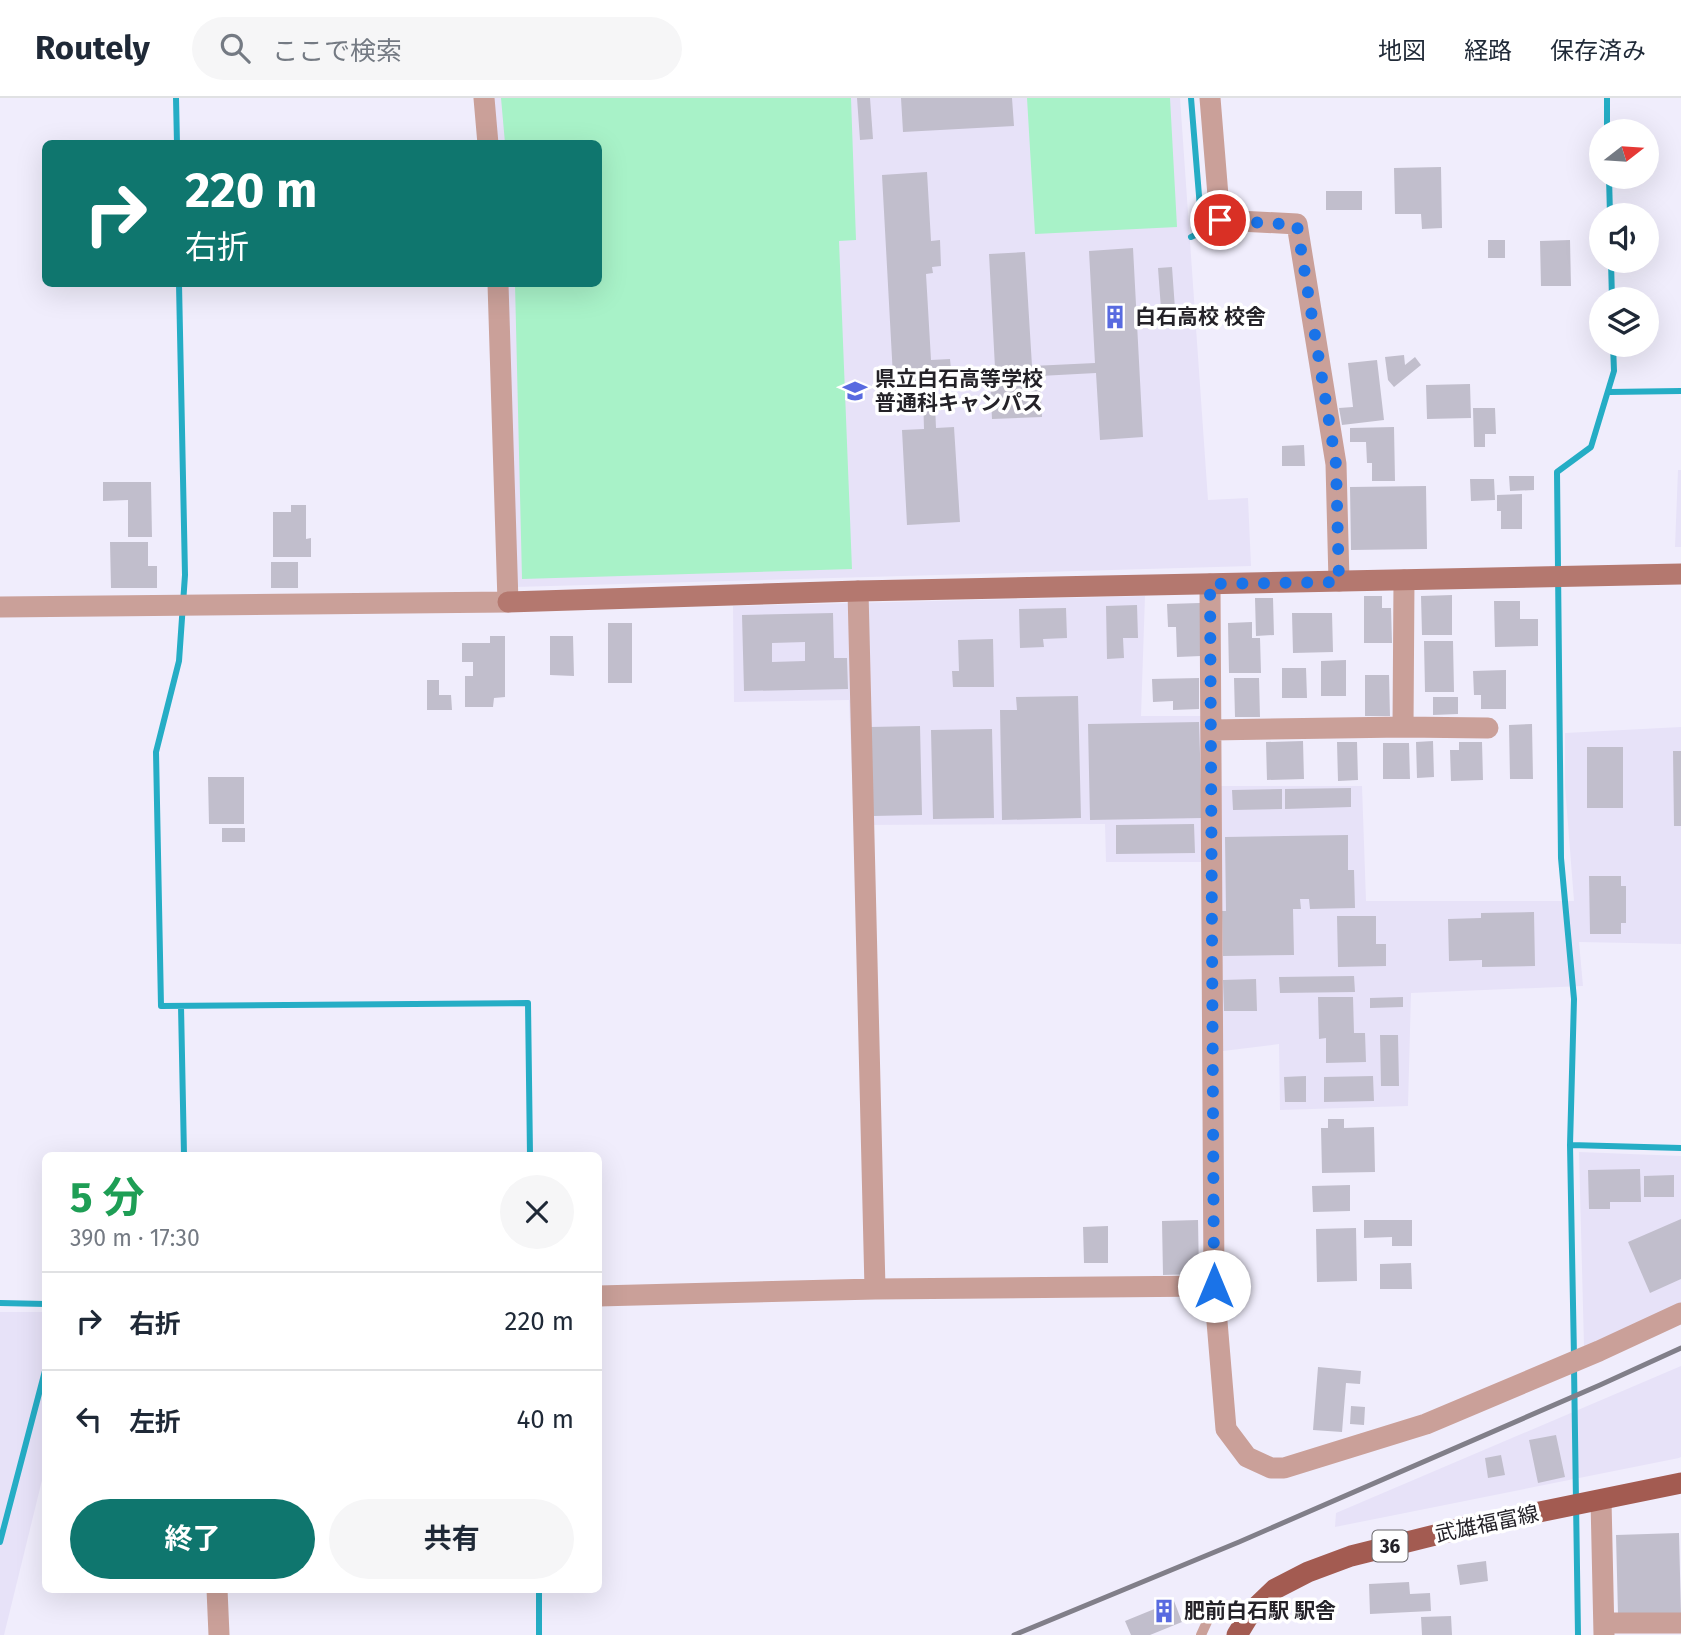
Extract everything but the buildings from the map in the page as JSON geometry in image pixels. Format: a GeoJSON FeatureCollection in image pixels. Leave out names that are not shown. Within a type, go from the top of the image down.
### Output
{"type":"FeatureCollection","features":[{"type":"Feature","properties":{"kind":"main road","name":"武雄福富線"},"geometry":{"type":"LineString","coordinates":[[1237,1635],[1251,1612],[1275,1589],[1308,1572],[1351,1556],[1471,1526],[1681,1483]]}},
{"type":"Feature","properties":{"kind":"street"},"geometry":{"type":"LineString","coordinates":[[484,98],[488,140]]}},
{"type":"Feature","properties":{"kind":"street"},"geometry":{"type":"LineString","coordinates":[[1210,98],[1220,220],[1297,225],[1336,464],[1339,582]]}},
{"type":"Feature","properties":{"kind":"street"},"geometry":{"type":"LineString","coordinates":[[498,287],[508,602]]}},
{"type":"Feature","properties":{"kind":"street"},"geometry":{"type":"LineString","coordinates":[[0,607],[508,602],[858,591],[1681,574]]}},
{"type":"Feature","properties":{"kind":"street"},"geometry":{"type":"LineString","coordinates":[[1403,727],[1404,580]]}},
{"type":"Feature","properties":{"kind":"street"},"geometry":{"type":"LineString","coordinates":[[1210,584],[1214,1286],[1226,1429],[1247,1457],[1271,1468],[1284,1468],[1426,1424],[1599,1352],[1681,1312]]}},
{"type":"Feature","properties":{"kind":"street"},"geometry":{"type":"LineString","coordinates":[[858,591],[875,1289]]}},
{"type":"Feature","properties":{"kind":"street"},"geometry":{"type":"LineString","coordinates":[[1211,730],[1488,728]]}},
{"type":"Feature","properties":{"kind":"street"},"geometry":{"type":"LineString","coordinates":[[602,1296],[875,1289],[1214,1286]]}},
{"type":"Feature","properties":{"kind":"street"},"geometry":{"type":"LineString","coordinates":[[1596,1501],[1604,1629],[1681,1623]]}},
{"type":"Feature","properties":{"kind":"street"},"geometry":{"type":"LineString","coordinates":[[217,1593],[219,1635]]}},
{"type":"Feature","properties":{"kind":"lane"},"geometry":{"type":"LineString","coordinates":[[1201,1635],[1213,1609],[1220,1605],[1229,1604],[1251,1612]]}},
{"type":"Feature","properties":{"kind":"shaded area","name":"県立白石高等学校 普通科キャンパス"},"geometry":{"type":"Polygon","coordinates":[[[493,98],[1180,98],[1208,500],[1248,498],[1251,566],[515,587],[507,287],[602,287],[602,140],[497,140],[493,98]]]}},
{"type":"Feature","properties":{"kind":"shaded area"},"geometry":{"type":"Polygon","coordinates":[[[1678,470],[1681,470],[1681,547],[1675,547],[1678,470]]]}},
{"type":"Feature","properties":{"kind":"shaded area"},"geometry":{"type":"Polygon","coordinates":[[[1145,596],[1141,716],[1205,716],[1206,786],[1362,786],[1366,901],[1574,901],[1565,786],[1565,733],[1681,727],[1681,944],[1579,942],[1583,986],[1411,993],[1408,1106],[1280,1110],[1279,1044],[1207,1053],[1206,862],[1106,862],[1105,824],[854,825],[849,700],[734,702],[733,606],[1145,596]]]}},
{"type":"Feature","properties":{"kind":"shaded area"},"geometry":{"type":"Polygon","coordinates":[[[1579,1152],[1681,1156],[1681,1304],[1584,1346],[1579,1152]]]}},
{"type":"Feature","properties":{"kind":"shaded area"},"geometry":{"type":"Polygon","coordinates":[[[0,1312],[42,1312],[42,1480],[4,1635],[0,1635],[0,1312]]]}},
{"type":"Feature","properties":{"kind":"shaded area"},"geometry":{"type":"Polygon","coordinates":[[[1681,1366],[1679,1458],[1335,1527],[1336,1513],[1681,1366]]]}},
{"type":"Feature","properties":{"kind":"green space"},"geometry":{"type":"Polygon","coordinates":[[[501,98],[851,98],[856,240],[839,241],[852,569],[522,579],[515,287],[602,287],[602,140],[505,140],[501,98]]]}},
{"type":"Feature","properties":{"kind":"green space"},"geometry":{"type":"Polygon","coordinates":[[[1027,98],[1170,98],[1177,227],[1035,234],[1027,98]]]}},
{"type":"Feature","properties":{"kind":"waterway"},"geometry":{"type":"LineString","coordinates":[[176,98],[177,140]]}},
{"type":"Feature","properties":{"kind":"waterway"},"geometry":{"type":"LineString","coordinates":[[1191,98],[1202,232],[1191,237]]}},
{"type":"Feature","properties":{"kind":"waterway"},"geometry":{"type":"LineString","coordinates":[[1607,98],[1607,119]]}},
{"type":"Feature","properties":{"kind":"waterway"},"geometry":{"type":"LineString","coordinates":[[1609,189],[1610,203]]}},
{"type":"Feature","properties":{"kind":"waterway"},"geometry":{"type":"LineString","coordinates":[[1611,273],[1612,287]]}},
{"type":"Feature","properties":{"kind":"waterway"},"geometry":{"type":"LineString","coordinates":[[179,287],[185,575],[179,661],[156,752],[161,1006],[528,1003],[530,1152]]}},
{"type":"Feature","properties":{"kind":"waterway"},"geometry":{"type":"LineString","coordinates":[[1613,357],[1614,371],[1591,447],[1557,472],[1561,858],[1574,999],[1570,1145],[1681,1148]]}},
{"type":"Feature","properties":{"kind":"waterway"},"geometry":{"type":"LineString","coordinates":[[1609,392],[1681,391]]}},
{"type":"Feature","properties":{"kind":"waterway"},"geometry":{"type":"LineString","coordinates":[[181,1006],[184,1152]]}},
{"type":"Feature","properties":{"kind":"waterway"},"geometry":{"type":"LineString","coordinates":[[1570,1145],[1574,1357]]}},
{"type":"Feature","properties":{"kind":"waterway"},"geometry":{"type":"LineString","coordinates":[[0,1303],[42,1304]]}},
{"type":"Feature","properties":{"kind":"waterway"},"geometry":{"type":"LineString","coordinates":[[1574,1367],[1578,1635]]}},
{"type":"Feature","properties":{"kind":"waterway"},"geometry":{"type":"LineString","coordinates":[[0,1542],[42,1382]]}},
{"type":"Feature","properties":{"kind":"waterway"},"geometry":{"type":"LineString","coordinates":[[539,1593],[539,1635]]}},
{"type":"Feature","properties":{"kind":"railway"},"geometry":{"type":"LineString","coordinates":[[1014,1635],[1239,1542],[1681,1348]]}},
{"type":"Feature","properties":{"kind":"place","name":"白石高校 校舎"},"geometry":{"type":"Point","coordinates":[1115,317]}},
{"type":"Feature","properties":{"kind":"place","name":"県立白石高等学校 普通科キャンパス"},"geometry":{"type":"Point","coordinates":[855,391]}},
{"type":"Feature","properties":{"kind":"place","name":"肥前白石駅 駅舎"},"geometry":{"type":"Point","coordinates":[1164,1611]}},
{"type":"Feature","properties":{"kind":"route"},"geometry":{"type":"LineString","coordinates":[[1214,1286],[1210,584],[1339,582],[1336,464],[1297,225],[1220,220]]}}]}
